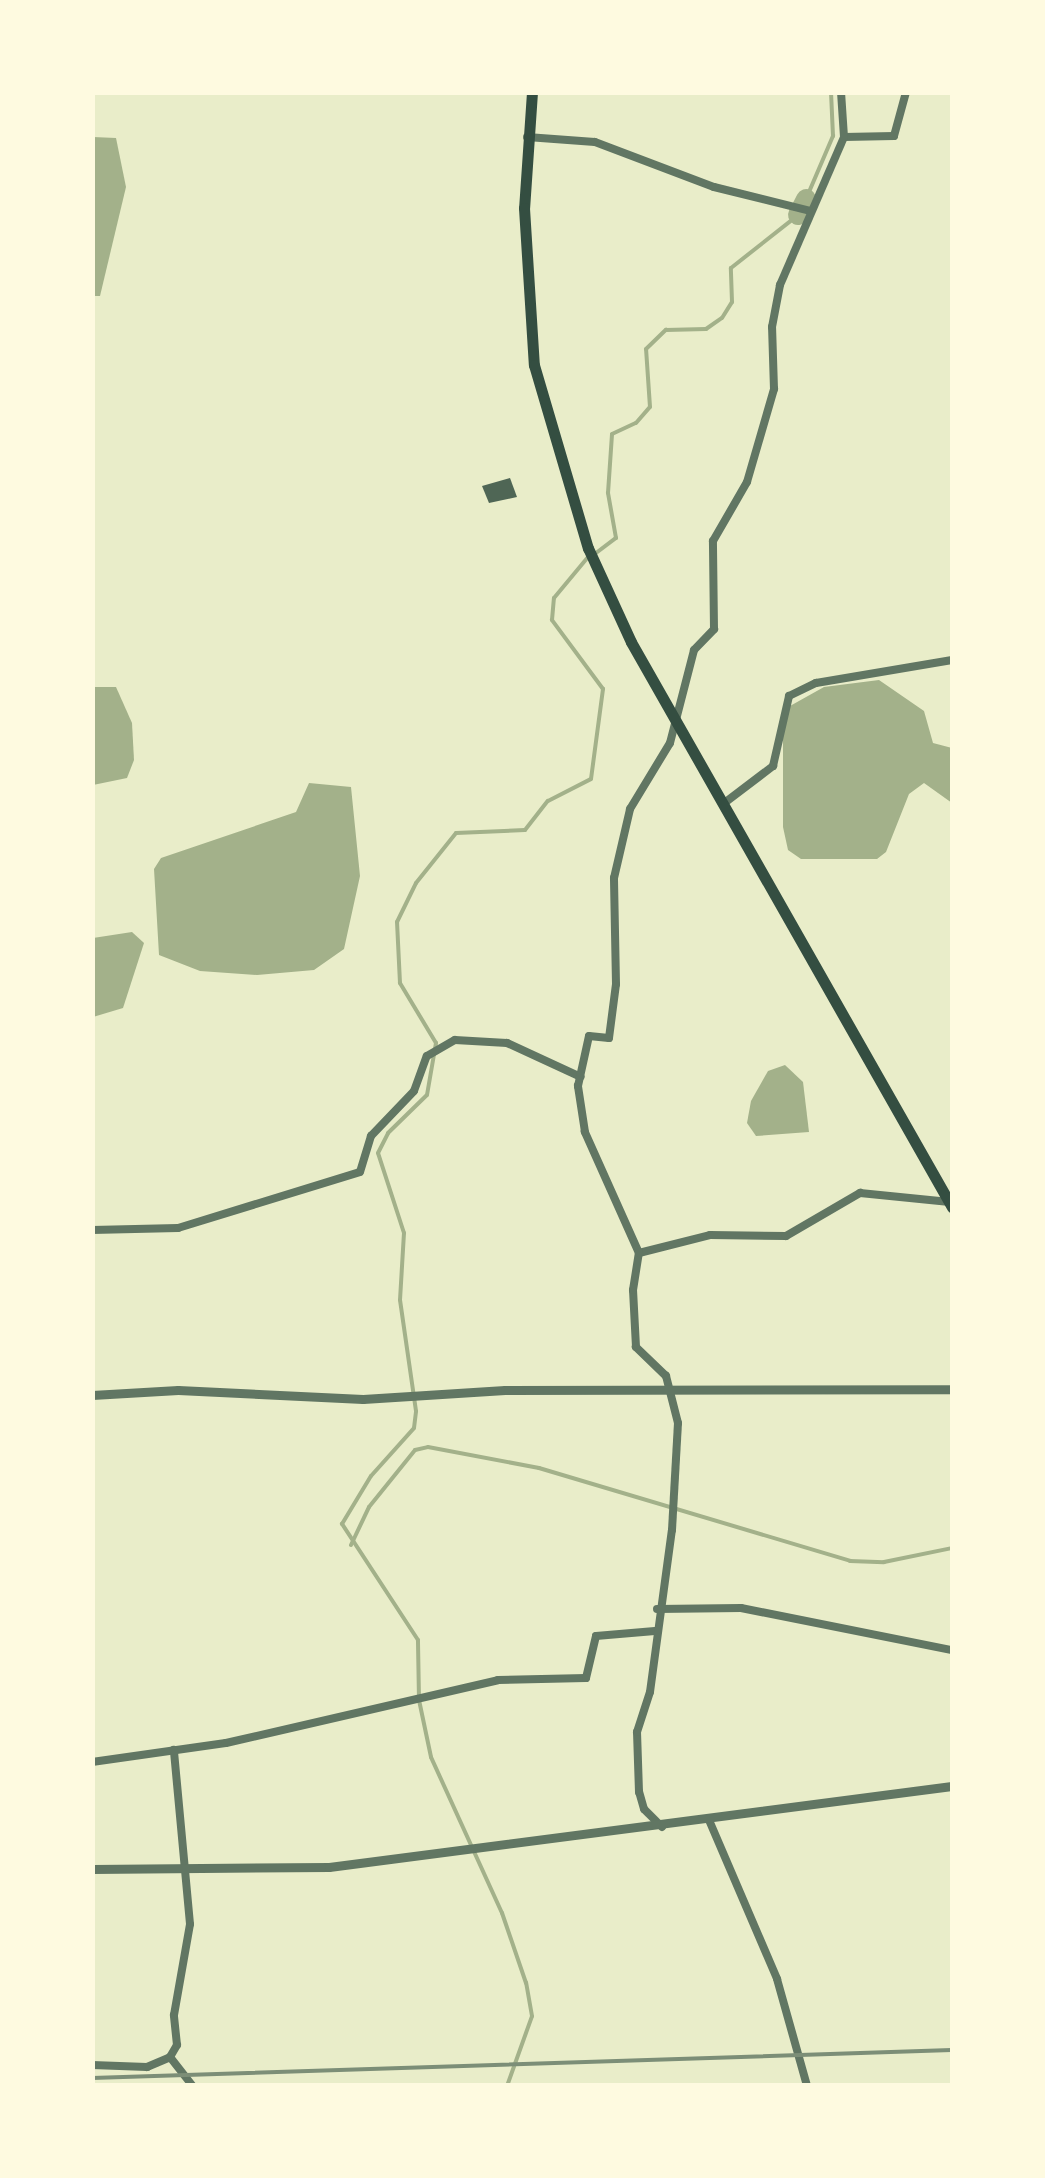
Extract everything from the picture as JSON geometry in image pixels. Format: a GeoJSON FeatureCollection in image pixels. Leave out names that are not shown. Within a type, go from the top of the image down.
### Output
{"type":"FeatureCollection","features":[{"type":"Feature","properties":{"kind":"main road"},"geometry":{"type":"LineString","coordinates":[[532,92],[525,247],[534,364],[588,548],[675,718],[952,1204]]}},
{"type":"Feature","properties":{"kind":"street"},"geometry":{"type":"LineString","coordinates":[[662,1827],[644,1809],[639,1792],[638,1732],[650,1692],[657,1609],[678,1483],[673,1389],[636,1347],[633,1290],[640,1253],[585,1132],[582,1077],[589,1036],[609,1038],[616,984],[614,878],[630,809],[670,743],[694,650],[714,629],[712,542],[747,482],[774,389],[772,327],[780,285],[808,210],[844,137],[841,92]]}},
{"type":"Feature","properties":{"kind":"street"},"geometry":{"type":"LineString","coordinates":[[844,137],[894,136],[906,92]]}},
{"type":"Feature","properties":{"kind":"street"},"geometry":{"type":"LineString","coordinates":[[527,138],[595,142],[714,187],[808,210]]}},
{"type":"Feature","properties":{"kind":"street"},"geometry":{"type":"LineString","coordinates":[[723,804],[773,766],[790,696],[816,684],[952,660]]}},
{"type":"Feature","properties":{"kind":"street"},"geometry":{"type":"LineString","coordinates":[[92,1230],[178,1228],[360,1172],[371,1136],[414,1091],[430,1052],[455,1040],[507,1043],[582,1077]]}},
{"type":"Feature","properties":{"kind":"street"},"geometry":{"type":"LineString","coordinates":[[640,1253],[710,1235],[786,1236],[860,1192],[952,1204]]}},
{"type":"Feature","properties":{"kind":"street"},"geometry":{"type":"LineString","coordinates":[[92,1395],[178,1390],[408,1396],[673,1389],[952,1389]]}},
{"type":"Feature","properties":{"kind":"street"},"geometry":{"type":"LineString","coordinates":[[657,1609],[740,1608],[952,1650]]}},
{"type":"Feature","properties":{"kind":"street"},"geometry":{"type":"LineString","coordinates":[[92,1762],[174,1750],[526,1677],[586,1678],[596,1636],[655,1631]]}},
{"type":"Feature","properties":{"kind":"street"},"geometry":{"type":"LineString","coordinates":[[92,2065],[147,2066],[170,2057],[177,2044],[174,2015],[190,1924],[174,1750]]}},
{"type":"Feature","properties":{"kind":"street"},"geometry":{"type":"LineString","coordinates":[[92,1869],[188,1872],[329,1867],[466,1853],[952,1786]]}},
{"type":"Feature","properties":{"kind":"street"},"geometry":{"type":"LineString","coordinates":[[709,1820],[777,1980],[807,2086]]}},
{"type":"Feature","properties":{"kind":"street"},"geometry":{"type":"LineString","coordinates":[[170,2057],[192,2086]]}},
{"type":"Feature","properties":{"kind":"shaded area"},"geometry":{"type":"Polygon","coordinates":[[[93,137],[116,138],[126,187],[100,296],[92,296],[93,137]]]}},
{"type":"Feature","properties":{"kind":"shaded area"},"geometry":{"type":"Polygon","coordinates":[[[879,680],[924,711],[933,743],[952,748],[952,803],[924,783],[909,794],[886,852],[877,859],[801,859],[788,850],[783,827],[783,728],[790,706],[824,687],[879,680]]]}},
{"type":"Feature","properties":{"kind":"shaded area"},"geometry":{"type":"Polygon","coordinates":[[[93,687],[116,687],[132,723],[134,760],[127,778],[93,785],[93,687]]]}},
{"type":"Feature","properties":{"kind":"shaded area"},"geometry":{"type":"Polygon","coordinates":[[[309,783],[351,787],[360,876],[344,949],[314,970],[257,975],[200,971],[159,955],[154,869],[161,858],[296,812],[309,783]]]}},
{"type":"Feature","properties":{"kind":"shaded area"},"geometry":{"type":"Polygon","coordinates":[[[132,932],[144,943],[123,1008],[93,1017],[93,938],[132,932]]]}},
{"type":"Feature","properties":{"kind":"shaded area"},"geometry":{"type":"Polygon","coordinates":[[[785,1065],[803,1082],[809,1132],[756,1136],[747,1123],[751,1101],[768,1071],[785,1065]]]}},
{"type":"Feature","properties":{"kind":"building"},"geometry":{"type":"Polygon","coordinates":[[[510,478],[517,497],[489,503],[482,486],[510,478]]]}},
{"type":"Feature","properties":{"kind":"waterway"},"geometry":{"type":"LineString","coordinates":[[806,199],[833,136],[831,92]]}},
{"type":"Feature","properties":{"kind":"waterway"},"geometry":{"type":"LineString","coordinates":[[798,215],[806,199]]}},
{"type":"Feature","properties":{"kind":"waterway"},"geometry":{"type":"LineString","coordinates":[[596,553],[616,538],[608,493],[612,434],[636,423],[650,407],[646,349],[666,330],[706,329],[722,318],[732,302],[731,268],[798,215]]}},
{"type":"Feature","properties":{"kind":"waterway"},"geometry":{"type":"LineString","coordinates":[[507,2086],[532,2016],[526,1983],[502,1913],[431,1757],[419,1700],[418,1640],[342,1524],[371,1476],[414,1428],[416,1411],[400,1300],[404,1233],[378,1153],[388,1133],[427,1095],[436,1043],[400,983],[397,922],[416,883],[456,833],[525,830],[548,801],[591,779],[603,689],[552,620],[554,598],[588,557]]}},
{"type":"Feature","properties":{"kind":"waterway"},"geometry":{"type":"LineString","coordinates":[[351,1545],[369,1507],[415,1450],[428,1447],[539,1468],[850,1561],[884,1562],[952,1548]]}},
{"type":"Feature","properties":{"kind":"railway"},"geometry":{"type":"LineString","coordinates":[[92,2078],[952,2050]]}}]}
